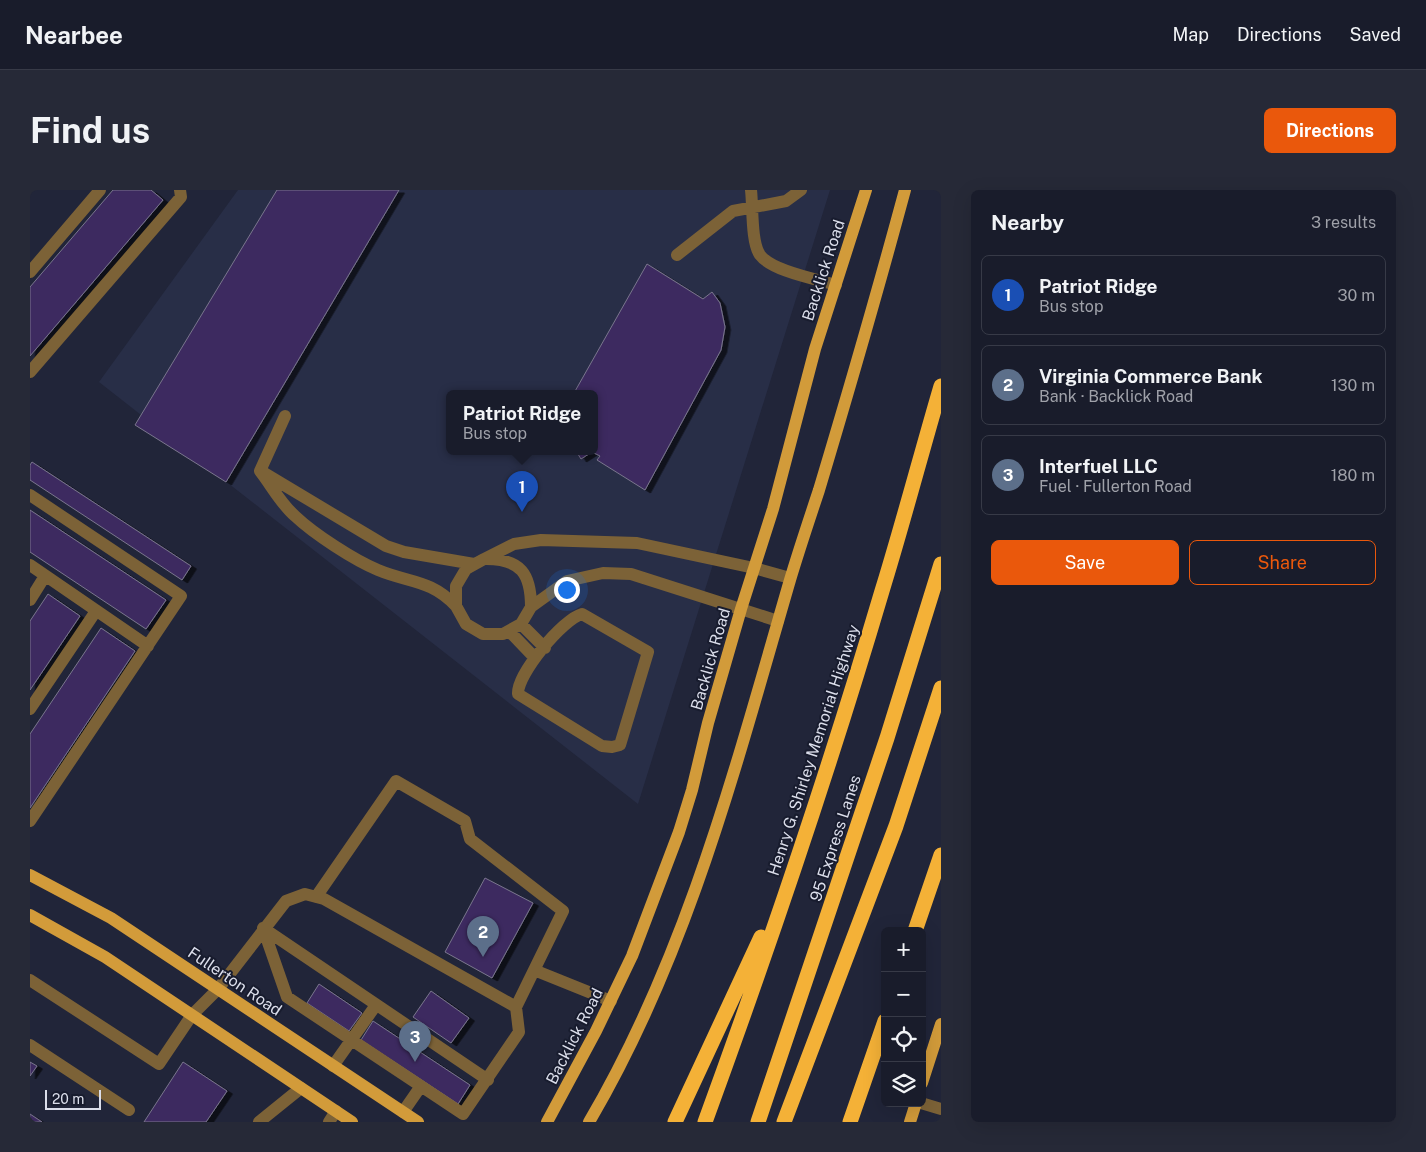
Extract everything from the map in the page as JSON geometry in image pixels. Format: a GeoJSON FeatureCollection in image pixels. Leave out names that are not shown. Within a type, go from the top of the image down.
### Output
{"type":"FeatureCollection","features":[{"type":"Feature","properties":{"kind":"highway","name":"Henry G. Shirley Memorial Highway"},"geometry":{"type":"LineString","coordinates":[[705,1122],[791,874],[882,592],[941,386]]}},
{"type":"Feature","properties":{"kind":"highway","name":"95 Express Lanes"},"geometry":{"type":"LineString","coordinates":[[758,1122],[887,738],[941,564]]}},
{"type":"Feature","properties":{"kind":"highway"},"geometry":{"type":"LineString","coordinates":[[784,1122],[896,826],[941,688]]}},
{"type":"Feature","properties":{"kind":"highway"},"geometry":{"type":"LineString","coordinates":[[916,927],[941,855]]}},
{"type":"Feature","properties":{"kind":"highway"},"geometry":{"type":"LineString","coordinates":[[675,1122],[791,874]]}},
{"type":"Feature","properties":{"kind":"highway"},"geometry":{"type":"LineString","coordinates":[[850,1122],[881,1033]]}},
{"type":"Feature","properties":{"kind":"main road","name":"Backlick Road"},"geometry":{"type":"LineString","coordinates":[[547,1122],[611,1001],[632,956],[687,807],[741,609],[773,509],[812,357],[866,190]]}},
{"type":"Feature","properties":{"kind":"main road"},"geometry":{"type":"LineString","coordinates":[[589,1122],[631,1042],[698,885],[738,760],[905,190]]}},
{"type":"Feature","properties":{"kind":"main road","name":"Fullerton Road"},"geometry":{"type":"LineString","coordinates":[[30,875],[94,908],[418,1122]]}},
{"type":"Feature","properties":{"kind":"main road"},"geometry":{"type":"LineString","coordinates":[[30,914],[105,957],[301,1088],[332,1117],[352,1122]]}},
{"type":"Feature","properties":{"kind":"main road"},"geometry":{"type":"LineString","coordinates":[[926,1073],[939,1040],[941,1024]]}},
{"type":"Feature","properties":{"kind":"main road"},"geometry":{"type":"LineString","coordinates":[[910,1122],[915,1107]]}},
{"type":"Feature","properties":{"kind":"lane"},"geometry":{"type":"LineString","coordinates":[[30,272],[100,190]]}},
{"type":"Feature","properties":{"kind":"lane"},"geometry":{"type":"LineString","coordinates":[[30,372],[181,196],[180,190]]}},
{"type":"Feature","properties":{"kind":"lane"},"geometry":{"type":"LineString","coordinates":[[751,190],[759,254],[770,264],[836,285]]}},
{"type":"Feature","properties":{"kind":"lane"},"geometry":{"type":"LineString","coordinates":[[677,255],[733,211],[786,201],[801,190]]}},
{"type":"Feature","properties":{"kind":"lane"},"geometry":{"type":"LineString","coordinates":[[260,471],[285,416]]}},
{"type":"Feature","properties":{"kind":"lane"},"geometry":{"type":"LineString","coordinates":[[260,471],[386,546],[404,552],[479,562],[504,559],[521,570],[531,587],[531,607]]}},
{"type":"Feature","properties":{"kind":"lane"},"geometry":{"type":"LineString","coordinates":[[260,471],[294,515],[310,528],[362,562],[379,570],[427,585],[445,594],[456,606],[466,624],[483,634],[503,634],[509,631],[521,624],[531,607],[567,581],[602,573],[631,574],[778,621]]}},
{"type":"Feature","properties":{"kind":"lane"},"geometry":{"type":"LineString","coordinates":[[30,495],[181,596],[30,820]]}},
{"type":"Feature","properties":{"kind":"lane"},"geometry":{"type":"LineString","coordinates":[[456,606],[456,586],[466,569],[514,544],[532,541],[636,543],[754,568],[790,578]]}},
{"type":"Feature","properties":{"kind":"lane"},"geometry":{"type":"LineString","coordinates":[[30,565],[148,646]]}},
{"type":"Feature","properties":{"kind":"lane"},"geometry":{"type":"LineString","coordinates":[[30,600],[45,576]]}},
{"type":"Feature","properties":{"kind":"lane"},"geometry":{"type":"LineString","coordinates":[[30,709],[96,611]]}},
{"type":"Feature","properties":{"kind":"lane"},"geometry":{"type":"LineString","coordinates":[[582,614],[648,652],[620,745],[612,747],[602,746],[518,694],[517,687],[535,658],[545,648],[563,626],[576,616],[582,614]]}},
{"type":"Feature","properties":{"kind":"lane"},"geometry":{"type":"LineString","coordinates":[[521,624],[545,648]]}},
{"type":"Feature","properties":{"kind":"lane"},"geometry":{"type":"LineString","coordinates":[[509,631],[535,658]]}},
{"type":"Feature","properties":{"kind":"lane"},"geometry":{"type":"LineString","coordinates":[[263,928],[287,997],[464,1114],[519,1032],[516,1007],[564,911],[470,839],[465,821],[396,781],[316,897]]}},
{"type":"Feature","properties":{"kind":"lane"},"geometry":{"type":"LineString","coordinates":[[30,980],[159,1064],[192,1016],[218,990],[263,928],[286,901],[305,894],[324,899],[516,1007]]}},
{"type":"Feature","properties":{"kind":"lane"},"geometry":{"type":"LineString","coordinates":[[263,928],[488,1080]]}},
{"type":"Feature","properties":{"kind":"lane"},"geometry":{"type":"LineString","coordinates":[[534,970],[611,1001]]}},
{"type":"Feature","properties":{"kind":"lane"},"geometry":{"type":"LineString","coordinates":[[333,1066],[376,1005]]}},
{"type":"Feature","properties":{"kind":"lane"},"geometry":{"type":"LineString","coordinates":[[30,1045],[129,1110]]}},
{"type":"Feature","properties":{"kind":"lane"},"geometry":{"type":"LineString","coordinates":[[403,1112],[421,1086]]}},
{"type":"Feature","properties":{"kind":"lane"},"geometry":{"type":"LineString","coordinates":[[259,1122],[301,1088]]}},
{"type":"Feature","properties":{"kind":"lane"},"geometry":{"type":"LineString","coordinates":[[926,1104],[941,1109]]}},
{"type":"Feature","properties":{"kind":"shaded area"},"geometry":{"type":"Polygon","coordinates":[[[238,190],[830,190],[638,804],[99,382],[238,190]]]}},
{"type":"Feature","properties":{"kind":"building"},"geometry":{"type":"Polygon","coordinates":[[[113,190],[151,190],[163,200],[30,356],[30,287],[113,190]]]}},
{"type":"Feature","properties":{"kind":"building"},"geometry":{"type":"Polygon","coordinates":[[[277,190],[399,190],[226,482],[135,425],[277,190]]]}},
{"type":"Feature","properties":{"kind":"building"},"geometry":{"type":"Polygon","coordinates":[[[647,264],[703,299],[712,292],[720,303],[725,327],[721,350],[645,490],[597,460],[600,456],[598,455],[598,390],[576,390],[647,264]]]}},
{"type":"Feature","properties":{"kind":"building"},"geometry":{"type":"Polygon","coordinates":[[[578,455],[587,455],[581,459],[578,455]]]}},
{"type":"Feature","properties":{"kind":"building"},"geometry":{"type":"Polygon","coordinates":[[[32,462],[191,566],[182,580],[30,480],[30,465],[32,462]]]}},
{"type":"Feature","properties":{"kind":"building"},"geometry":{"type":"Polygon","coordinates":[[[30,510],[166,600],[146,629],[30,552],[30,510]]]}},
{"type":"Feature","properties":{"kind":"building"},"geometry":{"type":"Polygon","coordinates":[[[48,594],[80,616],[30,690],[30,621],[48,594]]]}},
{"type":"Feature","properties":{"kind":"building"},"geometry":{"type":"Polygon","coordinates":[[[101,628],[135,651],[30,808],[30,734],[101,628]]]}},
{"type":"Feature","properties":{"kind":"building"},"geometry":{"type":"Polygon","coordinates":[[[485,878],[533,903],[492,978],[445,952],[485,878]]]}},
{"type":"Feature","properties":{"kind":"building"},"geometry":{"type":"Polygon","coordinates":[[[319,984],[362,1013],[349,1031],[307,1003],[319,984]]]}},
{"type":"Feature","properties":{"kind":"building"},"geometry":{"type":"Polygon","coordinates":[[[431,991],[469,1018],[451,1043],[413,1017],[431,991]]]}},
{"type":"Feature","properties":{"kind":"building"},"geometry":{"type":"Polygon","coordinates":[[[373,1021],[470,1085],[458,1104],[361,1040],[373,1021]]]}},
{"type":"Feature","properties":{"kind":"building"},"geometry":{"type":"Polygon","coordinates":[[[30,1062],[37,1066],[30,1076],[30,1062]]]}},
{"type":"Feature","properties":{"kind":"building"},"geometry":{"type":"Polygon","coordinates":[[[183,1062],[227,1091],[206,1122],[144,1122],[183,1062]]]}},
{"type":"Feature","properties":{"kind":"building"},"geometry":{"type":"Polygon","coordinates":[[[30,1114],[42,1122],[30,1122],[30,1114]]]}},
{"type":"Feature","properties":{"kind":"place","name":"Patriot Ridge"},"geometry":{"type":"Point","coordinates":[522,512]}},
{"type":"Feature","properties":{"kind":"place","name":"Virginia Commerce Bank"},"geometry":{"type":"Point","coordinates":[483,957]}},
{"type":"Feature","properties":{"kind":"place","name":"Interfuel LLC"},"geometry":{"type":"Point","coordinates":[415,1062]}}]}
